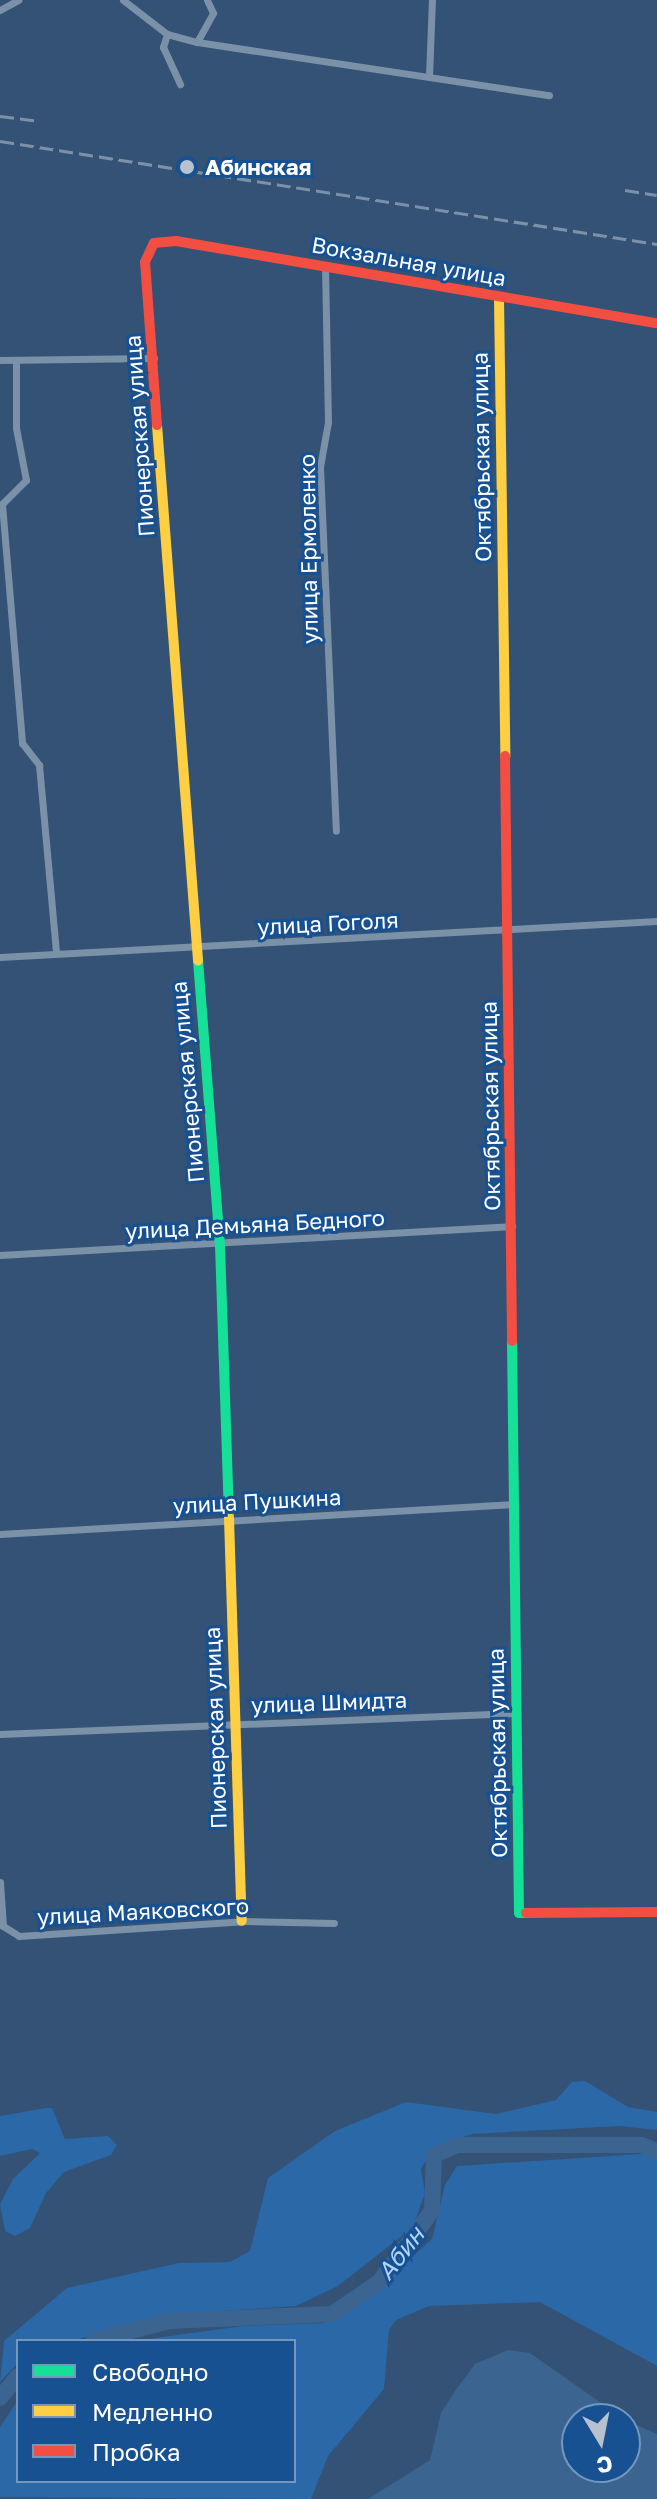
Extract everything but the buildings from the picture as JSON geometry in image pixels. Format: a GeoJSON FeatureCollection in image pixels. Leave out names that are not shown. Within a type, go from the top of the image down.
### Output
{"type":"FeatureCollection","features":[{"type":"Feature","properties":{"kind":"street"},"geometry":{"type":"LineString","coordinates":[[0,10],[18,0]]}},
{"type":"Feature","properties":{"kind":"street"},"geometry":{"type":"LineString","coordinates":[[123,0],[167,34],[197,42],[549,95]]}},
{"type":"Feature","properties":{"kind":"street"},"geometry":{"type":"LineString","coordinates":[[197,42],[213,13],[207,0]]}},
{"type":"Feature","properties":{"kind":"street"},"geometry":{"type":"LineString","coordinates":[[429,77],[432,0]]}},
{"type":"Feature","properties":{"kind":"street"},"geometry":{"type":"LineString","coordinates":[[167,34],[163,47],[180,84]]}},
{"type":"Feature","properties":{"kind":"street","name":"Вокзальная улица"},"geometry":{"type":"LineString","coordinates":[[154,243],[176,241],[657,323]]}},
{"type":"Feature","properties":{"kind":"street","name":"Пионерская улица"},"geometry":{"type":"LineString","coordinates":[[154,243],[145,262],[220,1245],[230,1521],[233,1723],[242,1921]]}},
{"type":"Feature","properties":{"kind":"street","name":"улица Ермоленко"},"geometry":{"type":"LineString","coordinates":[[325,266],[328,422],[320,467],[336,831]]}},
{"type":"Feature","properties":{"kind":"street","name":"Октябрьская улица"},"geometry":{"type":"LineString","coordinates":[[499,298],[519,1913],[657,1912]]}},
{"type":"Feature","properties":{"kind":"street"},"geometry":{"type":"LineString","coordinates":[[0,360],[154,358]]}},
{"type":"Feature","properties":{"kind":"street"},"geometry":{"type":"LineString","coordinates":[[16,360],[16,428],[26,480],[2,504],[22,743],[39,765],[56,953]]}},
{"type":"Feature","properties":{"kind":"street","name":"улица Гоголя"},"geometry":{"type":"LineString","coordinates":[[0,957],[506,932],[657,921]]}},
{"type":"Feature","properties":{"kind":"street","name":"улица Демьяна Бедного"},"geometry":{"type":"LineString","coordinates":[[0,1255],[220,1245],[512,1226]]}},
{"type":"Feature","properties":{"kind":"street","name":"улица Пушкина"},"geometry":{"type":"LineString","coordinates":[[0,1534],[515,1504]]}},
{"type":"Feature","properties":{"kind":"street","name":"улица Шмидта"},"geometry":{"type":"LineString","coordinates":[[0,1734],[516,1713]]}},
{"type":"Feature","properties":{"kind":"street","name":"улица Маяковского"},"geometry":{"type":"LineString","coordinates":[[0,1882],[3,1926],[19,1936],[242,1921],[334,1923]]}},
{"type":"Feature","properties":{"kind":"shaded area"},"geometry":{"type":"Polygon","coordinates":[[[585,2081],[628,2107],[657,2112],[657,2130],[620,2126],[472,2134],[434,2147],[421,2169],[425,2193],[413,2227],[338,2286],[296,2306],[162,2315],[79,2339],[16,2339],[16,2365],[0,2382],[4,2341],[67,2288],[179,2263],[230,2262],[250,2251],[268,2178],[335,2131],[406,2102],[496,2114],[556,2100],[572,2082],[585,2081]]]}},
{"type":"Feature","properties":{"kind":"shaded area"},"geometry":{"type":"Polygon","coordinates":[[[52,2108],[65,2139],[108,2136],[117,2145],[111,2155],[64,2172],[46,2193],[30,2228],[15,2236],[5,2231],[0,2204],[13,2179],[40,2153],[32,2149],[0,2156],[0,2116],[52,2108]]]}},
{"type":"Feature","properties":{"kind":"shaded area"},"geometry":{"type":"Polygon","coordinates":[[[657,2153],[657,2366],[540,2302],[429,2306],[396,2320],[389,2330],[384,2389],[328,2456],[311,2499],[0,2497],[0,2427],[16,2403],[16,2483],[296,2483],[296,2339],[148,2339],[243,2326],[323,2323],[358,2306],[432,2239],[445,2185],[457,2166],[657,2153]]]}},
{"type":"Feature","properties":{"kind":"shaded area"},"geometry":{"type":"Polygon","coordinates":[[[508,2350],[530,2353],[601,2403],[561,2403],[561,2483],[641,2483],[641,2427],[657,2434],[657,2499],[368,2499],[430,2460],[441,2413],[475,2364],[508,2350]]]}},
{"type":"Feature","properties":{"kind":"waterway","name":"Абин"},"geometry":{"type":"LineString","coordinates":[[101,2339],[170,2321],[332,2314],[379,2282],[432,2211],[434,2155],[458,2145],[641,2145],[657,2151]]}},
{"type":"Feature","properties":{"kind":"waterway","name":"Абин"},"geometry":{"type":"LineString","coordinates":[[0,2398],[16,2378]]}},
{"type":"Feature","properties":{"kind":"railway"},"geometry":{"type":"LineString","coordinates":[[0,116],[40,121]]}},
{"type":"Feature","properties":{"kind":"railway"},"geometry":{"type":"LineString","coordinates":[[0,141],[657,244]]}},
{"type":"Feature","properties":{"kind":"railway"},"geometry":{"type":"LineString","coordinates":[[625,190],[657,195]]}},
{"type":"Feature","properties":{"kind":"traffic: fast"},"geometry":{"type":"LineString","coordinates":[[198,960],[220,1245],[229,1518]]}},
{"type":"Feature","properties":{"kind":"traffic: fast"},"geometry":{"type":"LineString","coordinates":[[512,1341],[519,1913],[526,1913]]}},
{"type":"Feature","properties":{"kind":"traffic: slow"},"geometry":{"type":"LineString","coordinates":[[499,298],[505,756]]}},
{"type":"Feature","properties":{"kind":"traffic: slow"},"geometry":{"type":"LineString","coordinates":[[157,425],[198,960]]}},
{"type":"Feature","properties":{"kind":"traffic: slow"},"geometry":{"type":"LineString","coordinates":[[229,1518],[242,1921]]}},
{"type":"Feature","properties":{"kind":"traffic: jam"},"geometry":{"type":"LineString","coordinates":[[157,425],[145,262],[154,243],[176,241],[657,323]]}},
{"type":"Feature","properties":{"kind":"traffic: jam"},"geometry":{"type":"LineString","coordinates":[[505,756],[512,1341]]}},
{"type":"Feature","properties":{"kind":"traffic: jam"},"geometry":{"type":"LineString","coordinates":[[526,1913],[657,1912]]}},
{"type":"Feature","properties":{"kind":"place","name":"Абинская"},"geometry":{"type":"Point","coordinates":[187,167]}}]}
